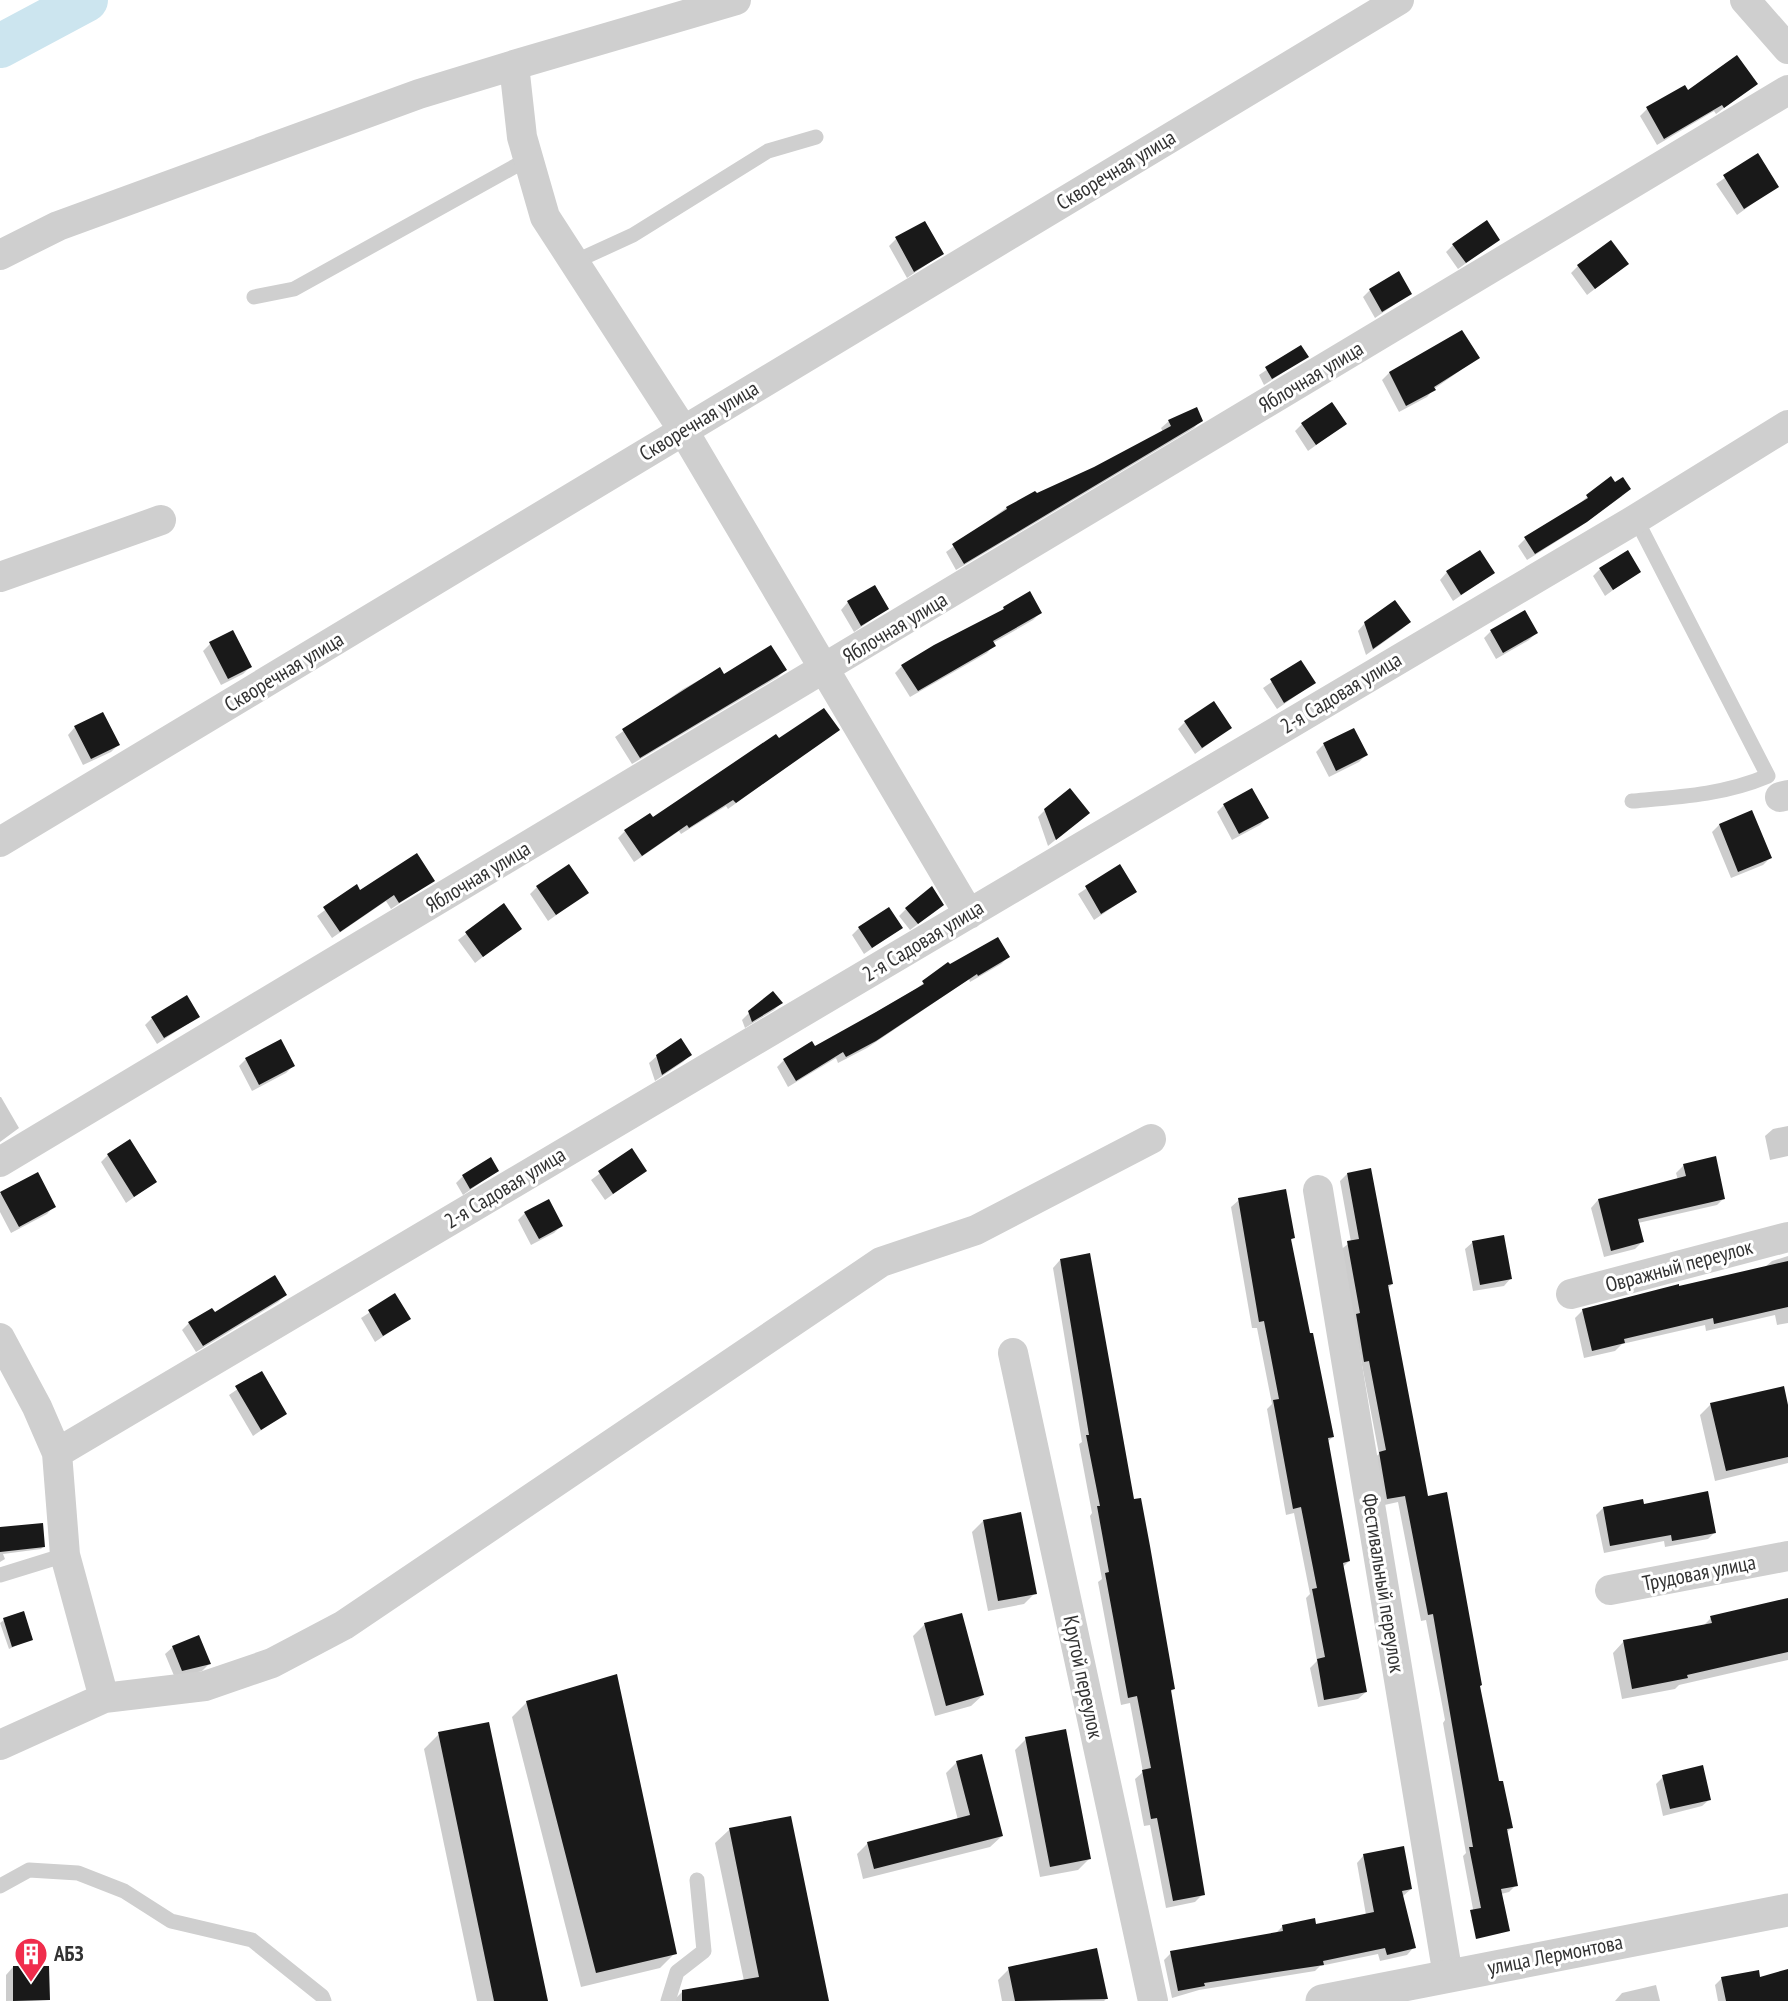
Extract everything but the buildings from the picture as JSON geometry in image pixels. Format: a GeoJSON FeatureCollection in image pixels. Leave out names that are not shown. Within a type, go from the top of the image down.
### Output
{"type":"FeatureCollection","features":[{"type":"Feature","properties":{"kind":"street"},"geometry":{"type":"LineString","coordinates":[[0,255],[69,222],[419,94],[736,0]]}},
{"type":"Feature","properties":{"kind":"street","name":"Скворечная улица"},"geometry":{"type":"LineString","coordinates":[[0,842],[1399,0]]}},
{"type":"Feature","properties":{"kind":"street"},"geometry":{"type":"LineString","coordinates":[[1745,0],[1788,49]]}},
{"type":"Feature","properties":{"kind":"street"},"geometry":{"type":"LineString","coordinates":[[514,65],[522,137],[545,217],[683,430],[969,914]]}},
{"type":"Feature","properties":{"kind":"street","name":"Яблочная улица"},"geometry":{"type":"LineString","coordinates":[[0,1162],[825,670],[1788,90]]}},
{"type":"Feature","properties":{"kind":"street","name":"2-я Садовая улица"},"geometry":{"type":"LineString","coordinates":[[57,1453],[1636,519],[1788,425]]}},
{"type":"Feature","properties":{"kind":"street"},"geometry":{"type":"LineString","coordinates":[[0,577],[161,520]]}},
{"type":"Feature","properties":{"kind":"street"},"geometry":{"type":"LineString","coordinates":[[0,1745],[104,1698],[205,1686],[272,1663],[344,1625],[881,1262],[976,1230],[1151,1139]]}},
{"type":"Feature","properties":{"kind":"street","name":"Фестивальный переулок"},"geometry":{"type":"LineString","coordinates":[[1318,1190],[1448,1976]]}},
{"type":"Feature","properties":{"kind":"street","name":"Овражный переулок"},"geometry":{"type":"LineString","coordinates":[[1571,1294],[1788,1237]]}},
{"type":"Feature","properties":{"kind":"street"},"geometry":{"type":"LineString","coordinates":[[0,1338],[37,1407],[57,1453],[65,1555],[104,1698]]}},
{"type":"Feature","properties":{"kind":"street","name":"Крутой переулок"},"geometry":{"type":"LineString","coordinates":[[1013,1353],[1153,2001]]}},
{"type":"Feature","properties":{"kind":"street","name":"Трудовая улица"},"geometry":{"type":"LineString","coordinates":[[1610,1590],[1788,1556]]}},
{"type":"Feature","properties":{"kind":"street","name":"улица Лермонтова"},"geometry":{"type":"LineString","coordinates":[[1322,2001],[1788,1910]]}},
{"type":"Feature","properties":{"kind":"lane"},"geometry":{"type":"LineString","coordinates":[[574,262],[633,236],[768,151],[816,137]]}},
{"type":"Feature","properties":{"kind":"lane"},"geometry":{"type":"LineString","coordinates":[[254,297],[294,289],[528,159]]}},
{"type":"Feature","properties":{"kind":"lane"},"geometry":{"type":"LineString","coordinates":[[1632,801],[1700,796],[1739,788],[1768,776],[1636,519]]}},
{"type":"Feature","properties":{"kind":"lane"},"geometry":{"type":"LineString","coordinates":[[0,1575],[65,1555]]}},
{"type":"Feature","properties":{"kind":"lane"},"geometry":{"type":"LineString","coordinates":[[0,1886],[29,1870],[78,1873],[123,1891],[171,1921],[252,1940],[322,1996],[324,2001]]}},
{"type":"Feature","properties":{"kind":"lane"},"geometry":{"type":"LineString","coordinates":[[668,2001],[677,1972],[704,1951],[697,1880]]}},
{"type":"Feature","properties":{"kind":"waterway"},"geometry":{"type":"LineString","coordinates":[[0,46],[86,0]]}},
{"type":"Feature","properties":{"kind":"place","name":"АБЗ"},"geometry":{"type":"Point","coordinates":[31,1983]}}]}
